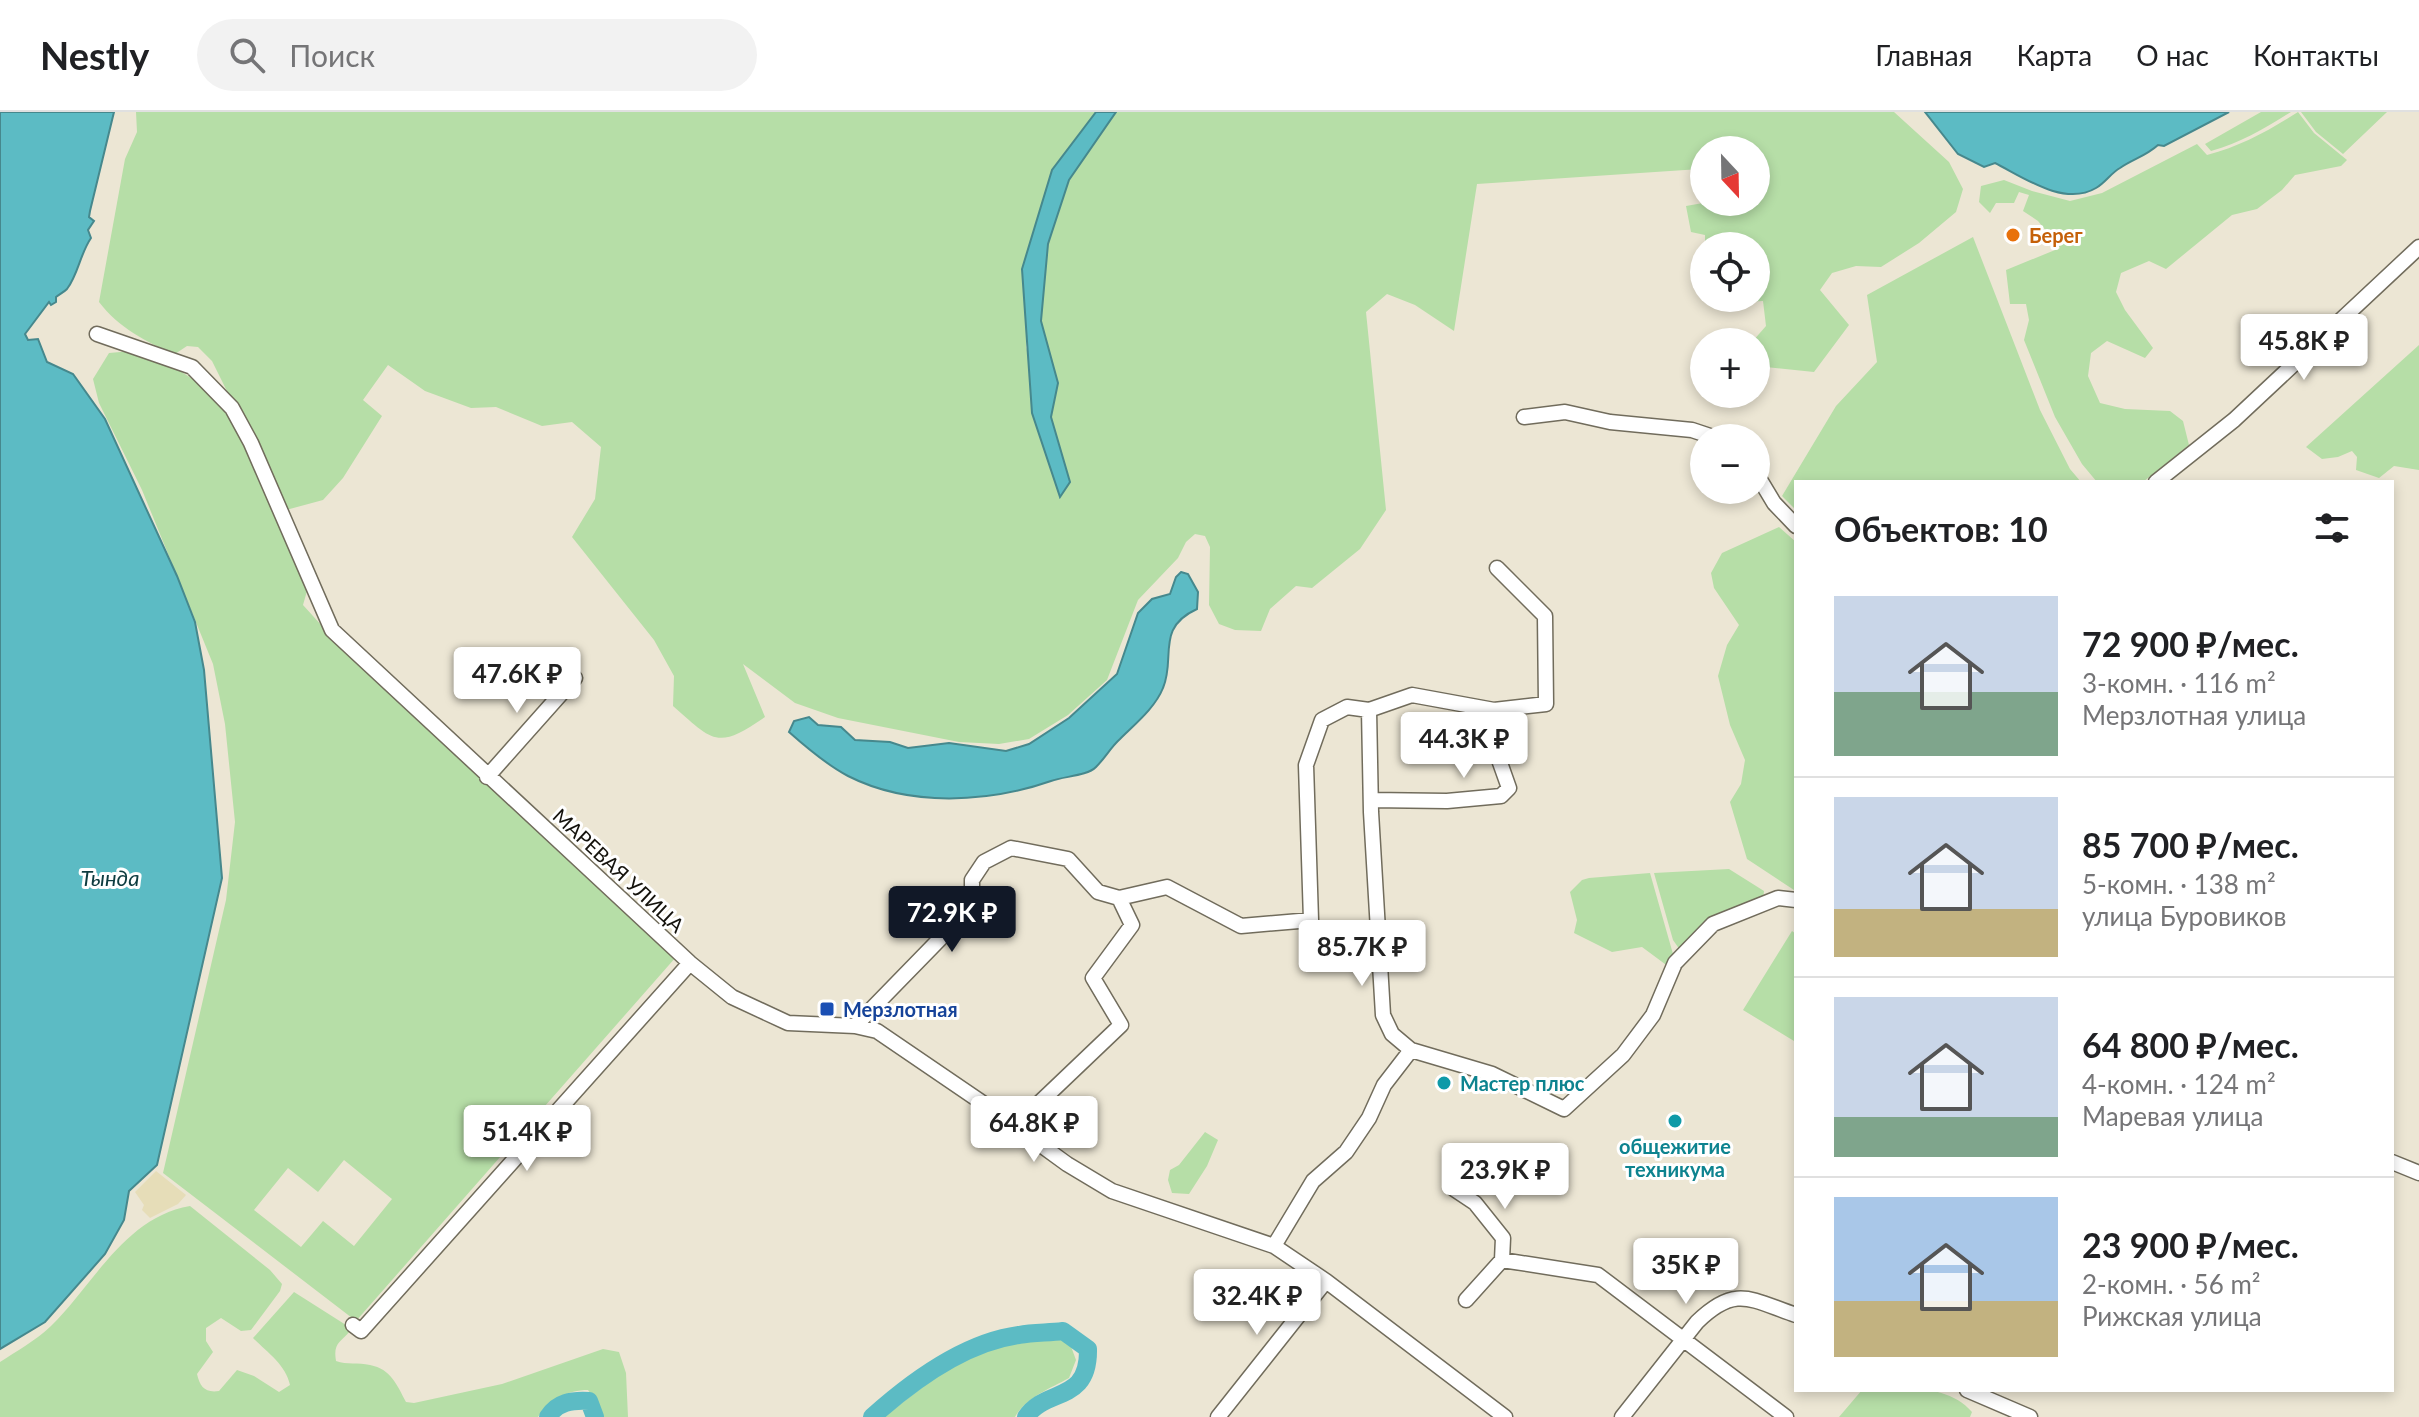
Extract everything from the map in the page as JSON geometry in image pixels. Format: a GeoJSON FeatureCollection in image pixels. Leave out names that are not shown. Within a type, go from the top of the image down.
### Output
{"type":"FeatureCollection","features":[{"type":"Feature","properties":{"kind":"street"},"geometry":{"type":"LineString","coordinates":[[2159,480],[2234,420],[2419,247]]}},
{"type":"Feature","properties":{"kind":"street","name":"МАРЕВАЯ УЛИЦА"},"geometry":{"type":"LineString","coordinates":[[97,334],[192,367],[232,408],[251,443],[332,630],[487,777],[690,963],[732,997],[788,1023],[855,1026],[877,1031],[1067,1164],[1112,1191],[1274,1246],[1326,1281],[1505,1417]]}},
{"type":"Feature","properties":{"kind":"street"},"geometry":{"type":"LineString","coordinates":[[1524,417],[1565,412],[1610,422],[1690,430]]}},
{"type":"Feature","properties":{"kind":"street"},"geometry":{"type":"LineString","coordinates":[[1770,496],[1794,524]]}},
{"type":"Feature","properties":{"kind":"street"},"geometry":{"type":"LineString","coordinates":[[855,1026],[972,906],[972,880],[984,862],[1011,848],[1068,859],[1098,892],[1119,898],[1167,887],[1241,926],[1311,920],[1306,765],[1322,720],[1347,707],[1369,710],[1412,695],[1494,710],[1546,704],[1545,616],[1497,568]]}},
{"type":"Feature","properties":{"kind":"street"},"geometry":{"type":"LineString","coordinates":[[487,777],[575,678]]}},
{"type":"Feature","properties":{"kind":"street"},"geometry":{"type":"LineString","coordinates":[[1369,710],[1383,1015],[1392,1034],[1411,1050],[1492,1074],[1564,1109],[1623,1055],[1653,1015],[1675,963],[1713,924],[1778,898],[1794,900]]}},
{"type":"Feature","properties":{"kind":"street"},"geometry":{"type":"LineString","coordinates":[[1371,800],[1447,801],[1501,796],[1509,788],[1498,757],[1494,710]]}},
{"type":"Feature","properties":{"kind":"street"},"geometry":{"type":"LineString","coordinates":[[1015,1126],[1121,1025],[1093,978],[1132,925],[1119,898]]}},
{"type":"Feature","properties":{"kind":"street"},"geometry":{"type":"LineString","coordinates":[[353,1325],[361,1331],[690,963]]}},
{"type":"Feature","properties":{"kind":"street"},"geometry":{"type":"LineString","coordinates":[[1274,1246],[1313,1181],[1346,1152],[1369,1118],[1384,1085],[1411,1050]]}},
{"type":"Feature","properties":{"kind":"street"},"geometry":{"type":"LineString","coordinates":[[2394,1163],[2419,1173]]}},
{"type":"Feature","properties":{"kind":"street"},"geometry":{"type":"LineString","coordinates":[[1454,1189],[1475,1203],[1503,1238],[1502,1260],[1466,1300]]}},
{"type":"Feature","properties":{"kind":"street"},"geometry":{"type":"LineString","coordinates":[[1502,1260],[1598,1275],[1786,1417]]}},
{"type":"Feature","properties":{"kind":"street"},"geometry":{"type":"LineString","coordinates":[[1218,1417],[1326,1281]]}},
{"type":"Feature","properties":{"kind":"street"},"geometry":{"type":"LineString","coordinates":[[1622,1417],[1683,1339],[1710,1309],[1725,1300],[1740,1297],[1794,1314]]}},
{"type":"Feature","properties":{"kind":"street"},"geometry":{"type":"LineString","coordinates":[[1972,1392],[2030,1417]]}},
{"type":"Feature","properties":{"kind":"green space"},"geometry":{"type":"Polygon","coordinates":[[[136,112],[1096,112],[1052,170],[1026,347],[1070,481],[1051,417],[1058,383],[1041,321],[1048,244],[1069,180],[1116,112],[1894,112],[1949,162],[1963,189],[1956,212],[1919,243],[1881,267],[1856,266],[1832,273],[1820,290],[1849,325],[1814,372],[1770,367],[1770,328],[1764,328],[1764,312],[1770,312],[1770,232],[1691,232],[1686,206],[1690,205],[1690,216],[1770,216],[1770,136],[1690,136],[1690,170],[1477,184],[1454,331],[1415,305],[1387,294],[1366,312],[1386,510],[1360,549],[1312,588],[1296,586],[1270,609],[1261,631],[1235,630],[1219,624],[1209,605],[1210,547],[1205,536],[1195,534],[1186,542],[1178,558],[1138,600],[1107,680],[1068,715],[1029,739],[999,744],[959,742],[838,718],[795,703],[743,664],[765,717],[726,738],[707,734],[698,728],[673,706],[674,676],[654,640],[572,537],[595,499],[601,447],[572,422],[542,426],[496,407],[471,408],[425,391],[388,365],[363,400],[382,416],[343,478],[323,500],[286,510],[212,361],[198,347],[187,346],[175,354],[154,345],[124,327],[99,302],[125,159],[137,132],[136,112]]]}},
{"type":"Feature","properties":{"kind":"green space"},"geometry":{"type":"Polygon","coordinates":[[[2261,112],[2291,112],[2232,144],[2211,151],[2205,144],[2261,112]]]}},
{"type":"Feature","properties":{"kind":"green space"},"geometry":{"type":"Polygon","coordinates":[[[2298,112],[2314,133],[2347,160],[2341,166],[2295,175],[2282,190],[2257,209],[2232,215],[2166,269],[2149,261],[2121,273],[2116,292],[2125,310],[2153,348],[2145,358],[2107,341],[2091,353],[2088,376],[2100,403],[2125,409],[2170,411],[2183,421],[2189,445],[2145,480],[2095,480],[2082,464],[2055,417],[2024,340],[2029,320],[2026,304],[2010,304],[2006,270],[2060,248],[2038,221],[2023,211],[2029,195],[2019,192],[2014,203],[1996,203],[1990,213],[1979,202],[1981,186],[2004,180],[2070,201],[2102,193],[2197,144],[2207,155],[2265,132],[2298,112]]]}},
{"type":"Feature","properties":{"kind":"green space"},"geometry":{"type":"Polygon","coordinates":[[[2301,112],[2387,112],[2343,154],[2316,132],[2301,112]]]}},
{"type":"Feature","properties":{"kind":"green space"},"geometry":{"type":"Polygon","coordinates":[[[1973,237],[2040,410],[2070,469],[2079,480],[1794,480],[1794,508],[1782,496],[1836,406],[1877,362],[1867,295],[1973,237]]]}},
{"type":"Feature","properties":{"kind":"green space"},"geometry":{"type":"Polygon","coordinates":[[[2419,345],[2419,470],[2394,466],[2379,478],[2356,470],[2357,457],[2352,451],[2322,459],[2306,447],[2419,345]]]}},
{"type":"Feature","properties":{"kind":"green space"},"geometry":{"type":"Polygon","coordinates":[[[132,351],[158,357],[199,383],[227,408],[303,575],[307,591],[303,605],[342,648],[676,957],[356,1321],[163,1173],[226,900],[235,822],[225,724],[213,664],[142,490],[99,403],[93,379],[109,353],[132,351]],[[344,1160],[318,1192],[288,1168],[254,1210],[301,1247],[323,1221],[354,1246],[392,1199],[344,1160]]]}},
{"type":"Feature","properties":{"kind":"green space"},"geometry":{"type":"Polygon","coordinates":[[[1779,527],[1794,540],[1794,890],[1747,859],[1730,802],[1741,784],[1745,760],[1730,725],[1718,676],[1727,645],[1739,625],[1714,588],[1711,573],[1722,553],[1779,527]]]}},
{"type":"Feature","properties":{"kind":"green space"},"geometry":{"type":"Polygon","coordinates":[[[1729,869],[1764,891],[1763,899],[1680,950],[1673,940],[1654,873],[1729,869]]]}},
{"type":"Feature","properties":{"kind":"green space"},"geometry":{"type":"Polygon","coordinates":[[[1650,873],[1673,954],[1669,967],[1642,947],[1612,952],[1574,933],[1577,920],[1570,892],[1582,880],[1650,873]]]}},
{"type":"Feature","properties":{"kind":"green space"},"geometry":{"type":"Polygon","coordinates":[[[1792,931],[1794,1041],[1743,1010],[1792,931]]]}},
{"type":"Feature","properties":{"kind":"green space"},"geometry":{"type":"Polygon","coordinates":[[[1205,1132],[1218,1140],[1207,1166],[1189,1194],[1172,1193],[1168,1180],[1170,1170],[1179,1165],[1205,1132]]]}},
{"type":"Feature","properties":{"kind":"green space"},"geometry":{"type":"Polygon","coordinates":[[[190,1206],[270,1270],[282,1284],[251,1330],[241,1331],[221,1318],[206,1328],[206,1341],[213,1352],[197,1374],[207,1390],[219,1391],[237,1370],[254,1376],[279,1392],[290,1385],[280,1365],[253,1338],[294,1292],[346,1325],[350,1331],[336,1347],[336,1361],[366,1364],[383,1370],[406,1402],[414,1403],[502,1384],[603,1349],[619,1352],[626,1373],[628,1417],[602,1417],[588,1390],[560,1397],[538,1417],[0,1417],[0,1362],[51,1326],[112,1254],[147,1223],[190,1206]]]}},
{"type":"Feature","properties":{"kind":"green space"},"geometry":{"type":"Polygon","coordinates":[[[1055,1337],[1069,1341],[1076,1360],[1069,1378],[1032,1399],[1015,1417],[884,1417],[933,1379],[975,1354],[1008,1344],[1055,1337]]]}},
{"type":"Feature","properties":{"kind":"green space"},"geometry":{"type":"Polygon","coordinates":[[[1860,1392],[1938,1392],[1961,1402],[1972,1412],[1970,1417],[1839,1417],[1860,1392]]]}},
{"type":"Feature","properties":{"kind":"sand"},"geometry":{"type":"Polygon","coordinates":[[[156,1171],[186,1195],[178,1204],[150,1218],[142,1210],[144,1205],[135,1192],[156,1171]]]}},
{"type":"Feature","properties":{"kind":"water","name":"Тында"},"geometry":{"type":"Polygon","coordinates":[[[0,112],[114,112],[90,211],[89,217],[94,221],[88,230],[91,238],[67,289],[56,297],[56,302],[51,305],[49,302],[25,334],[28,340],[38,339],[47,362],[73,374],[105,419],[195,622],[204,670],[222,878],[157,1165],[129,1191],[124,1220],[105,1254],[45,1322],[0,1349],[0,112]]]}},
{"type":"Feature","properties":{"kind":"water"},"geometry":{"type":"Polygon","coordinates":[[[1096,112],[1116,112],[1069,180],[1048,244],[1041,321],[1058,383],[1051,417],[1070,482],[1060,497],[1032,413],[1022,269],[1052,170],[1096,112]]]}},
{"type":"Feature","properties":{"kind":"water"},"geometry":{"type":"Polygon","coordinates":[[[1925,112],[2229,112],[2164,146],[2158,145],[2117,170],[2096,188],[2071,194],[2044,188],[1995,163],[1984,167],[1958,154],[1925,112]]]}},
{"type":"Feature","properties":{"kind":"water"},"geometry":{"type":"Polygon","coordinates":[[[1181,572],[1188,574],[1198,592],[1197,609],[1184,617],[1171,634],[1163,688],[1144,715],[1096,767],[1087,772],[1001,794],[922,797],[872,786],[848,776],[789,732],[794,721],[809,717],[818,725],[841,727],[855,740],[890,742],[908,748],[949,743],[1006,751],[1029,744],[1069,718],[1117,674],[1138,613],[1152,599],[1170,594],[1181,572]]]}},
{"type":"Feature","properties":{"kind":"waterway"},"geometry":{"type":"LineString","coordinates":[[872,1417],[904,1390],[959,1355],[999,1339],[1063,1331],[1088,1349],[1082,1379],[1074,1387],[1044,1401],[1026,1417]]}},
{"type":"Feature","properties":{"kind":"waterway"},"geometry":{"type":"LineString","coordinates":[[548,1417],[560,1405],[583,1401],[589,1401],[595,1417]]}},
{"type":"Feature","properties":{"kind":"place","name":"Берег"},"geometry":{"type":"Point","coordinates":[2013,235]}},
{"type":"Feature","properties":{"kind":"place","name":"Мерзлотная"},"geometry":{"type":"Point","coordinates":[827,1009]}},
{"type":"Feature","properties":{"kind":"place","name":"Мастер плюс"},"geometry":{"type":"Point","coordinates":[1444,1083]}},
{"type":"Feature","properties":{"kind":"place","name":"общежитие техникума"},"geometry":{"type":"Point","coordinates":[1675,1121]}}]}
